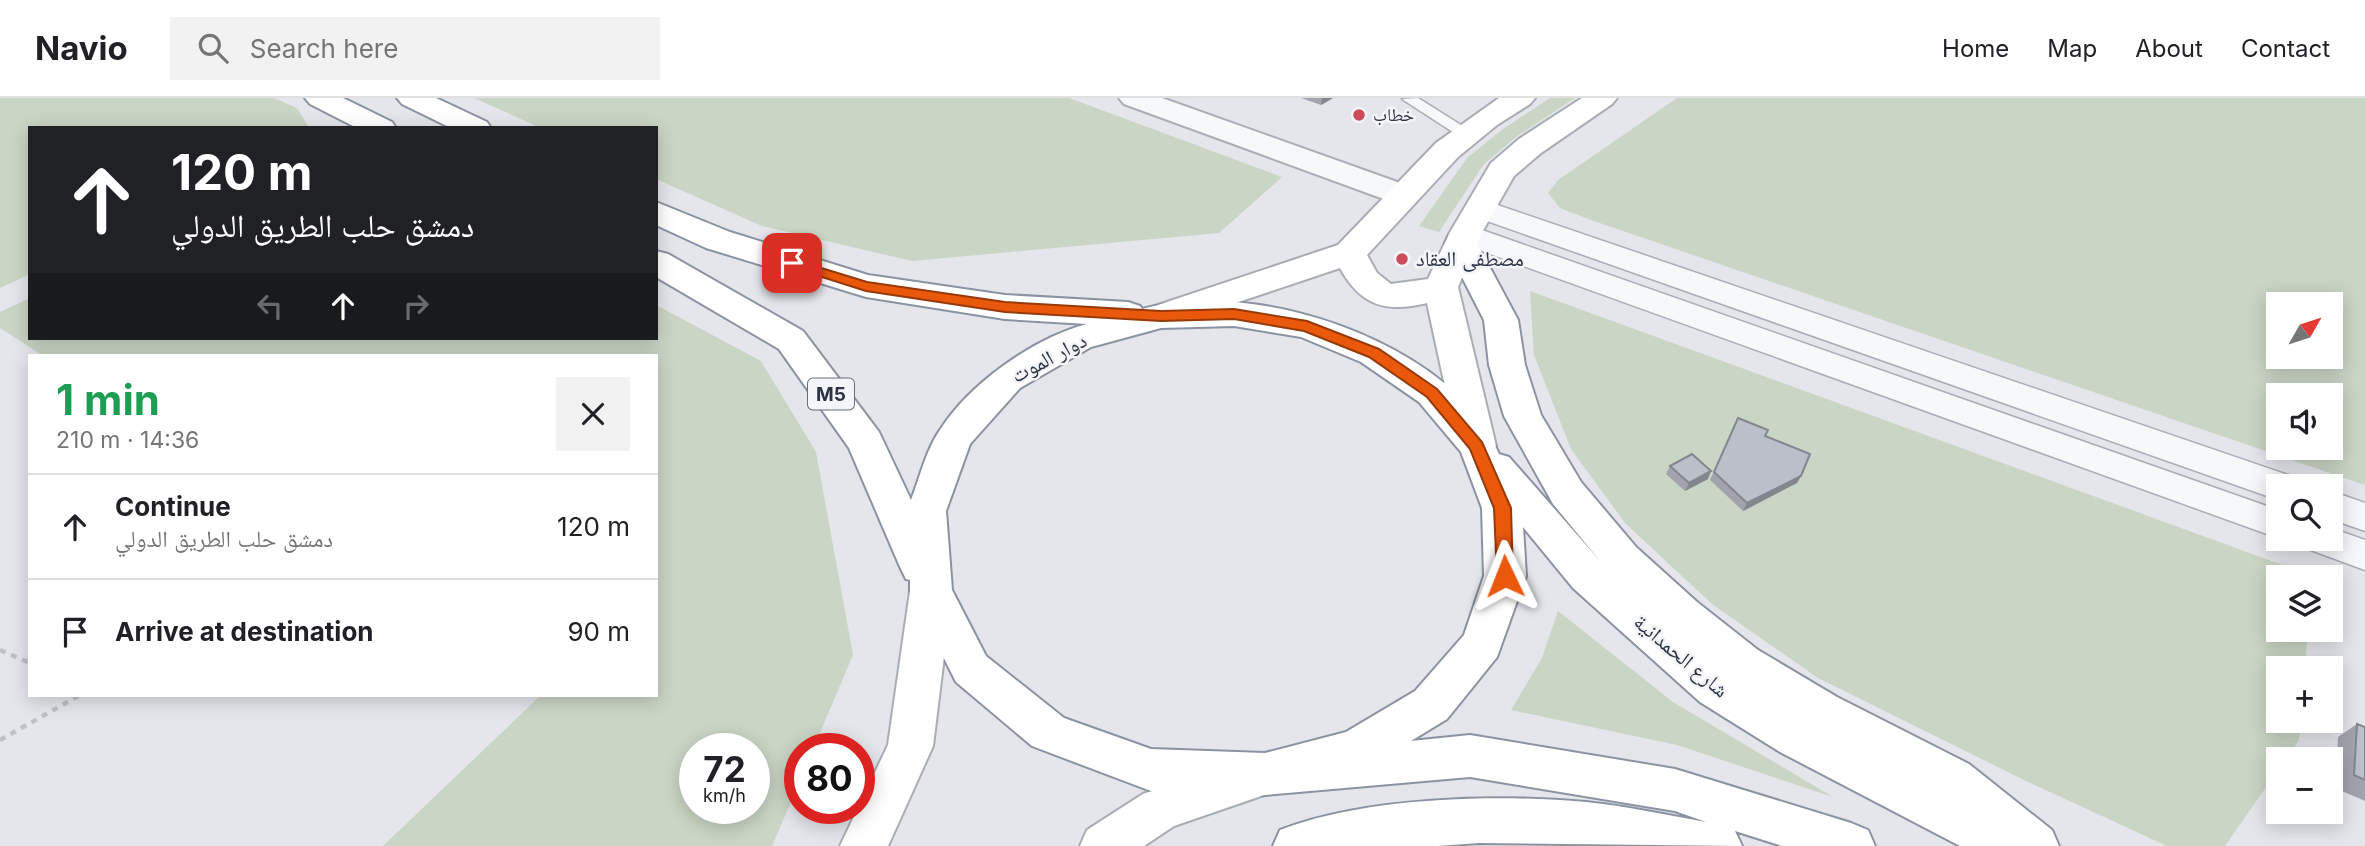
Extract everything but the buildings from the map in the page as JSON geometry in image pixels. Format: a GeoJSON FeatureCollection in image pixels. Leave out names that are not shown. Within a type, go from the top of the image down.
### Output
{"type":"FeatureCollection","features":[{"type":"Feature","properties":{"kind":"main road"},"geometry":{"type":"LineString","coordinates":[[320,98],[377,126]]}},
{"type":"Feature","properties":{"kind":"main road"},"geometry":{"type":"LineString","coordinates":[[412,98],[472,126]]}},
{"type":"Feature","properties":{"kind":"main road"},"geometry":{"type":"LineString","coordinates":[[658,213],[718,240],[866,286],[1005,307],[1161,316],[1350,253],[1412,185],[1467,135],[1520,98]]}},
{"type":"Feature","properties":{"kind":"main road"},"geometry":{"type":"LineString","coordinates":[[1477,446],[1441,288],[1469,229],[1502,170],[1530,146],[1602,98]]}},
{"type":"Feature","properties":{"kind":"main road"},"geometry":{"type":"LineString","coordinates":[[1469,229],[1501,320],[1507,365],[1523,416],[1567,493],[1622,559],[1682,614],[1743,663],[1821,710],[1953,779],[2035,846]]}},
{"type":"Feature","properties":{"kind":"main road"},"geometry":{"type":"LineString","coordinates":[[1350,253],[1357,274],[1372,288],[1392,296],[1413,296],[1441,288]]}},
{"type":"Feature","properties":{"kind":"main road","name":"M5"},"geometry":{"type":"LineString","coordinates":[[658,263],[791,340],[866,442],[930,591]]}},
{"type":"Feature","properties":{"kind":"main road","name":"دوار الموت"},"geometry":{"type":"LineString","coordinates":[[1234,314],[1307,326],[1374,353],[1432,393],[1477,446],[1502,508],[1505,576],[1482,644],[1431,705],[1356,750],[1265,774],[1151,770],[1048,732],[971,669],[930,591],[926,511],[954,438],[1007,379],[1079,338],[1161,316],[1234,314]]}},
{"type":"Feature","properties":{"kind":"main road","name":"شارع الحمدانية"},"geometry":{"type":"LineString","coordinates":[[1477,446],[1588,576],[1715,689],[1796,738],[2007,846]]}},
{"type":"Feature","properties":{"kind":"main road"},"geometry":{"type":"LineString","coordinates":[[864,846],[910,746],[930,591]]}},
{"type":"Feature","properties":{"kind":"main road"},"geometry":{"type":"LineString","coordinates":[[1104,846],[1160,809],[1265,774],[1470,756],[1675,790],[1851,846]]}},
{"type":"Feature","properties":{"kind":"main road"},"geometry":{"type":"LineString","coordinates":[[1297,846],[1382,828],[1479,821],[1586,824],[1718,846]]}},
{"type":"Feature","properties":{"kind":"street"},"geometry":{"type":"LineString","coordinates":[[1134,98],[1412,185]]}},
{"type":"Feature","properties":{"kind":"street"},"geometry":{"type":"LineString","coordinates":[[1210,98],[1412,185]]}},
{"type":"Feature","properties":{"kind":"street"},"geometry":{"type":"LineString","coordinates":[[1469,229],[2266,482]]}},
{"type":"Feature","properties":{"kind":"street"},"geometry":{"type":"LineString","coordinates":[[1469,229],[2266,520]]}},
{"type":"Feature","properties":{"kind":"street"},"geometry":{"type":"LineString","coordinates":[[2343,509],[2365,517]]}},
{"type":"Feature","properties":{"kind":"street"},"geometry":{"type":"LineString","coordinates":[[2343,547],[2365,555]]}},
{"type":"Feature","properties":{"kind":"lane"},"geometry":{"type":"LineString","coordinates":[[1411,98],[1409,99],[1467,135]]}},
{"type":"Feature","properties":{"kind":"path"},"geometry":{"type":"LineString","coordinates":[[0,650],[28,662]]}},
{"type":"Feature","properties":{"kind":"path"},"geometry":{"type":"LineString","coordinates":[[0,740],[76,697]]}},
{"type":"Feature","properties":{"kind":"green space"},"geometry":{"type":"Polygon","coordinates":[[[0,98],[274,98],[297,108],[308,126],[28,126],[28,275],[0,288],[0,98]]]}},
{"type":"Feature","properties":{"kind":"green space"},"geometry":{"type":"Polygon","coordinates":[[[474,98],[1069,98],[1282,177],[1219,233],[912,261],[762,226],[658,180],[658,126],[537,126],[474,98]]]}},
{"type":"Feature","properties":{"kind":"green space"},"geometry":{"type":"Polygon","coordinates":[[[1550,98],[1575,98],[1516,137],[1484,164],[1439,232],[1419,226],[1467,158],[1503,129],[1550,98]]]}},
{"type":"Feature","properties":{"kind":"green space"},"geometry":{"type":"Polygon","coordinates":[[[1677,98],[2365,98],[2365,485],[2343,477],[2343,474],[2333,474],[2292,460],[2343,460],[2343,383],[2266,383],[2266,451],[1591,220],[1560,208],[1548,193],[1558,180],[1677,98]]]}},
{"type":"Feature","properties":{"kind":"green space"},"geometry":{"type":"Polygon","coordinates":[[[1530,291],[2283,565],[2266,565],[2266,642],[2307,642],[2306,656],[2266,656],[2266,733],[2300,733],[2299,740],[2294,747],[2266,747],[2266,787],[2225,846],[2167,846],[2024,780],[1818,678],[1712,604],[1625,523],[1571,449],[1534,355],[1530,291]]]}},
{"type":"Feature","properties":{"kind":"green space"},"geometry":{"type":"Polygon","coordinates":[[[28,299],[28,340],[658,340],[658,306],[761,361],[816,452],[853,655],[820,733],[784,733],[784,818],[772,846],[383,846],[539,697],[658,697],[658,354],[40,354],[0,328],[0,312],[28,299]]]}},
{"type":"Feature","properties":{"kind":"green space"},"geometry":{"type":"Polygon","coordinates":[[[1558,611],[1673,702],[1833,797],[1677,745],[1511,710],[1542,658],[1558,611]]]}},
{"type":"Feature","properties":{"kind":"place","name":"خطاب"},"geometry":{"type":"Point","coordinates":[1359,115]}},
{"type":"Feature","properties":{"kind":"place","name":"مصطفى العقاد"},"geometry":{"type":"Point","coordinates":[1402,259]}},
{"type":"Feature","properties":{"kind":"route"},"geometry":{"type":"LineString","coordinates":[[792,263],[866,286],[1005,307],[1161,316],[1234,314],[1307,326],[1374,353],[1432,393],[1477,446],[1502,508],[1505,576]]}}]}
